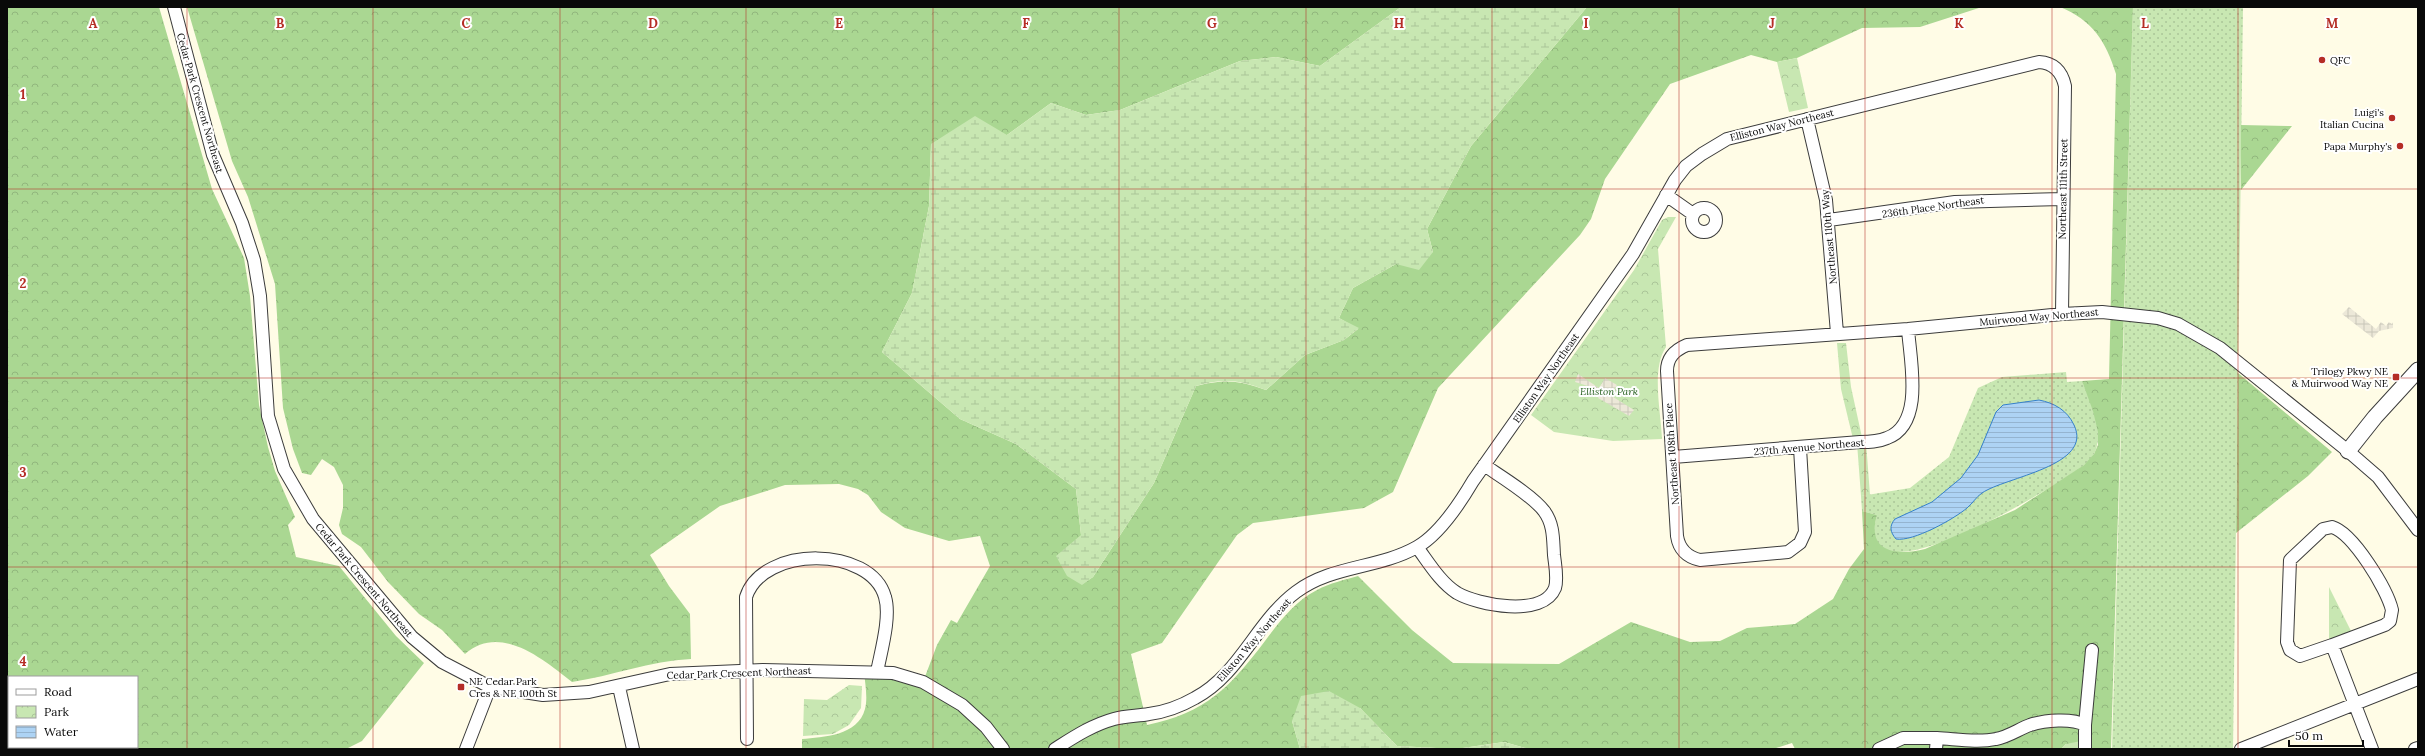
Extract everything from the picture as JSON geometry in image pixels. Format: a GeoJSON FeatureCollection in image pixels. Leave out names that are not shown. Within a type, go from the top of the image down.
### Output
{"type":"FeatureCollection","features":[{"type":"Feature","properties":{"kind":"street","name":"Cedar Park Crescent Northeast"},"geometry":{"type":"LineString","coordinates":[[174,7],[213,155],[242,223],[254,260],[260,296],[268,416],[284,469],[314,519],[402,627],[442,662],[490,687],[543,695],[579,694],[670,674],[746,671],[878,672],[911,678],[944,693],[962,705],[986,727],[1003,749]]}},
{"type":"Feature","properties":{"kind":"street","name":"Elliston Way Northeast"},"geometry":{"type":"LineString","coordinates":[[1055,749],[1086,729],[1101,723],[1115,718],[1165,711],[1195,698],[1225,675],[1267,621],[1296,592],[1328,574],[1383,560],[1418,547],[1454,512],[1484,465],[1633,254],[1666,195],[1686,166],[1718,144],[1738,135],[2039,62],[2048,63],[2056,68]]}},
{"type":"Feature","properties":{"kind":"street","name":"Northeast 111th Street"},"geometry":{"type":"LineString","coordinates":[[2056,68],[2061,74],[2065,86],[2062,199],[2062,314]]}},
{"type":"Feature","properties":{"kind":"street","name":"Northeast 110th Way"},"geometry":{"type":"LineString","coordinates":[[1806,119],[1822,179],[1828,220],[1837,333]]}},
{"type":"Feature","properties":{"kind":"street"},"geometry":{"type":"LineString","coordinates":[[1666,195],[1693,214]]}},
{"type":"Feature","properties":{"kind":"street","name":"236th Place Northeast"},"geometry":{"type":"LineString","coordinates":[[1828,220],[1955,202],[2062,199]]}},
{"type":"Feature","properties":{"kind":"street","name":"Muirwood Way Northeast"},"geometry":{"type":"LineString","coordinates":[[1687,346],[1837,333],[1908,329],[2062,314],[2102,312],[2138,314],[2178,324],[2202,336],[2231,357],[2378,477],[2415,526]]}},
{"type":"Feature","properties":{"kind":"street","name":"237th Avenue Northeast"},"geometry":{"type":"LineString","coordinates":[[1673,457],[1800,448],[1888,438],[1894,435],[1908,418],[1913,401],[1908,329]]}},
{"type":"Feature","properties":{"kind":"street","name":"Northeast 108th Place"},"geometry":{"type":"LineString","coordinates":[[1687,346],[1674,353],[1667,366],[1678,541],[1687,555],[1700,560],[1788,552],[1800,544],[1805,532],[1800,448]]}},
{"type":"Feature","properties":{"kind":"street"},"geometry":{"type":"LineString","coordinates":[[2348,451],[2375,417],[2418,370]]}},
{"type":"Feature","properties":{"kind":"street"},"geometry":{"type":"LineString","coordinates":[[1418,547],[1446,584],[1457,592],[1474,600],[1494,605],[1536,604],[1545,601],[1551,595],[1555,587],[1556,578],[1552,532],[1548,518],[1540,506],[1484,465]]}},
{"type":"Feature","properties":{"kind":"street"},"geometry":{"type":"LineString","coordinates":[[2332,526],[2341,531],[2368,561],[2392,610],[2390,620],[2385,624],[2332,645],[2300,656],[2290,650],[2287,642],[2290,560],[2323,529],[2332,526]]}},
{"type":"Feature","properties":{"kind":"street"},"geometry":{"type":"LineString","coordinates":[[747,739],[744,611],[746,597],[751,585],[769,567],[784,562],[822,559],[845,563],[862,569],[872,576],[881,588],[885,597],[886,613],[878,672]]}},
{"type":"Feature","properties":{"kind":"street"},"geometry":{"type":"LineString","coordinates":[[2332,645],[2372,749]]}},
{"type":"Feature","properties":{"kind":"street"},"geometry":{"type":"LineString","coordinates":[[2085,749],[2085,725],[2092,650]]}},
{"type":"Feature","properties":{"kind":"street"},"geometry":{"type":"LineString","coordinates":[[2241,749],[2418,679]]}},
{"type":"Feature","properties":{"kind":"street"},"geometry":{"type":"LineString","coordinates":[[619,686],[633,749]]}},
{"type":"Feature","properties":{"kind":"street"},"geometry":{"type":"LineString","coordinates":[[466,749],[490,687]]}},
{"type":"Feature","properties":{"kind":"street"},"geometry":{"type":"LineString","coordinates":[[1879,749],[1903,738],[1937,743],[1996,739],[2032,725],[2079,722],[2085,725]]}},
{"type":"Feature","properties":{"kind":"green space"},"geometry":{"type":"Polygon","coordinates":[[[7,7],[159,7],[212,189],[244,258],[250,296],[259,405],[275,471],[295,517],[288,525],[296,557],[339,566],[396,636],[424,663],[362,741],[346,749],[7,749],[7,7]]]}},
{"type":"Feature","properties":{"kind":"green space"},"geometry":{"type":"Polygon","coordinates":[[[187,7],[1401,7],[1320,66],[1276,57],[1240,61],[1120,110],[1086,115],[1051,103],[1007,135],[931,144],[929,206],[912,293],[882,352],[960,419],[1016,444],[1076,489],[1081,535],[1082,584],[1093,577],[1154,483],[1196,386],[1215,382],[1239,382],[1266,390],[1305,355],[1344,340],[1358,329],[1339,318],[1353,288],[1396,264],[1433,252],[1427,229],[1471,146],[1587,7],[1982,7],[1920,27],[1862,28],[1797,58],[1777,62],[1751,55],[1670,84],[1605,179],[1591,219],[1580,235],[1438,388],[1393,492],[1364,508],[1253,523],[1237,535],[1162,643],[1131,654],[1147,725],[1168,720],[1185,713],[1215,696],[1240,672],[1282,619],[1302,600],[1317,590],[1358,576],[1412,630],[1453,663],[1559,664],[1631,622],[1690,642],[1720,641],[1747,628],[1795,624],[1833,599],[1849,569],[1864,549],[1862,511],[1877,515],[1875,528],[1876,537],[1880,544],[1886,549],[1904,552],[1925,549],[2015,510],[2084,465],[2094,454],[2098,445],[2098,432],[2093,411],[2082,381],[2109,379],[2116,74],[2108,51],[2096,33],[2081,18],[2060,7],[2133,7],[2111,749],[2084,749],[2066,744],[2061,749],[1795,749],[1792,743],[1773,749],[1529,749],[1504,742],[1456,749],[1397,746],[1360,708],[1292,721],[1300,749],[802,749],[802,739],[829,736],[848,730],[861,718],[865,709],[866,700],[864,672],[923,682],[937,645],[951,620],[957,623],[990,566],[980,536],[949,541],[905,528],[881,512],[868,495],[858,489],[839,484],[785,485],[720,506],[650,555],[669,586],[690,614],[691,659],[676,660],[572,682],[535,655],[507,643],[492,642],[478,645],[465,654],[442,630],[419,614],[388,582],[361,547],[342,534],[339,525],[343,508],[343,485],[334,467],[322,459],[311,475],[302,473],[293,449],[283,408],[275,284],[248,197],[232,161],[187,7]]]}},
{"type":"Feature","properties":{"kind":"green space"},"geometry":{"type":"Polygon","coordinates":[[[1401,7],[1587,7],[1471,146],[1427,229],[1433,252],[1419,270],[1396,264],[1353,288],[1339,318],[1359,328],[1344,340],[1305,355],[1266,390],[1248,384],[1231,381],[1206,383],[1196,386],[1154,483],[1093,577],[1082,585],[1067,576],[1056,556],[1081,535],[1076,489],[1016,444],[960,419],[882,352],[912,293],[929,206],[931,144],[975,116],[1007,135],[1051,103],[1086,115],[1120,110],[1240,61],[1276,57],[1320,66],[1401,7]]]}},
{"type":"Feature","properties":{"kind":"green space"},"geometry":{"type":"Polygon","coordinates":[[[2133,7],[2243,7],[2233,749],[2112,749],[2133,7]]]}},
{"type":"Feature","properties":{"kind":"green space"},"geometry":{"type":"Polygon","coordinates":[[[1797,58],[1808,108],[1789,112],[1777,62],[1797,58]]]}},
{"type":"Feature","properties":{"kind":"green space"},"geometry":{"type":"Polygon","coordinates":[[[2241,125],[2292,126],[2241,190],[2241,125]]]}},
{"type":"Feature","properties":{"kind":"green space","name":"Elliston Park"},"geometry":{"type":"Polygon","coordinates":[[[1668,217],[1676,217],[1658,249],[1666,347],[1661,356],[1658,379],[1662,439],[1613,441],[1554,432],[1531,415],[1634,270],[1662,220],[1668,217]]]}},
{"type":"Feature","properties":{"kind":"green space"},"geometry":{"type":"Polygon","coordinates":[[[1837,343],[1846,343],[1851,387],[1863,442],[1866,442],[1870,495],[1861,496],[1857,443],[1854,443],[1841,389],[1837,343]]]}},
{"type":"Feature","properties":{"kind":"green space"},"geometry":{"type":"Polygon","coordinates":[[[2066,372],[2067,382],[2082,381],[2097,421],[2098,437],[2096,448],[2086,463],[2068,476],[2001,515],[1961,534],[1924,548],[1894,552],[1877,542],[1877,515],[1862,511],[1861,496],[1910,488],[1949,457],[1978,388],[2002,377],[2066,372]]]}},
{"type":"Feature","properties":{"kind":"green space"},"geometry":{"type":"Polygon","coordinates":[[[2238,373],[2332,452],[2308,476],[2236,533],[2238,373]]]}},
{"type":"Feature","properties":{"kind":"green space"},"geometry":{"type":"Polygon","coordinates":[[[2329,587],[2354,637],[2329,647],[2329,587]]]}},
{"type":"Feature","properties":{"kind":"green space"},"geometry":{"type":"Polygon","coordinates":[[[849,685],[862,686],[861,708],[849,725],[833,734],[803,736],[804,699],[827,700],[849,685]]]}},
{"type":"Feature","properties":{"kind":"green space"},"geometry":{"type":"Polygon","coordinates":[[[1329,691],[1360,708],[1397,746],[1456,749],[1300,749],[1292,721],[1301,696],[1329,691]]]}},
{"type":"Feature","properties":{"kind":"green space"},"geometry":{"type":"Polygon","coordinates":[[[2081,741],[2084,749],[2061,749],[2066,744],[2081,741]]]}},
{"type":"Feature","properties":{"kind":"green space"},"geometry":{"type":"Polygon","coordinates":[[[1504,742],[1529,749],[1456,749],[1504,742]]]}},
{"type":"Feature","properties":{"kind":"shaded area"},"geometry":{"type":"Polygon","coordinates":[[[2349,307],[2376,329],[2381,322],[2386,326],[2389,322],[2392,324],[2393,322],[2393,328],[2379,331],[2373,338],[2342,314],[2349,307]]]}},
{"type":"Feature","properties":{"kind":"shaded area"},"geometry":{"type":"Polygon","coordinates":[[[1578,374],[1599,388],[1605,378],[1617,385],[1610,395],[1634,410],[1629,416],[1598,398],[1600,394],[1588,386],[1575,382],[1578,374]]]}},
{"type":"Feature","properties":{"kind":"water"},"geometry":{"type":"Polygon","coordinates":[[[2039,400],[2055,405],[2068,415],[2074,425],[2077,439],[2071,451],[2060,460],[2044,468],[1993,487],[1982,493],[1961,513],[1933,529],[1912,537],[1896,539],[1892,534],[1891,529],[1895,519],[1932,502],[1961,478],[1978,455],[1996,412],[2003,405],[2039,400]]]}},
{"type":"Feature","properties":{"kind":"place","name":"QFC"},"geometry":{"type":"Point","coordinates":[2322,60]}},
{"type":"Feature","properties":{"kind":"place","name":"Luigi's Italian Cucina"},"geometry":{"type":"Point","coordinates":[2392,118]}},
{"type":"Feature","properties":{"kind":"place","name":"Papa Murphy's"},"geometry":{"type":"Point","coordinates":[2400,146]}},
{"type":"Feature","properties":{"kind":"place","name":"Trilogy Pkwy NE & Muirwood Way NE"},"geometry":{"type":"Point","coordinates":[2396,377]}},
{"type":"Feature","properties":{"kind":"place","name":"NE Cedar Park Cres & NE 100th St"},"geometry":{"type":"Point","coordinates":[461,687]}}]}
